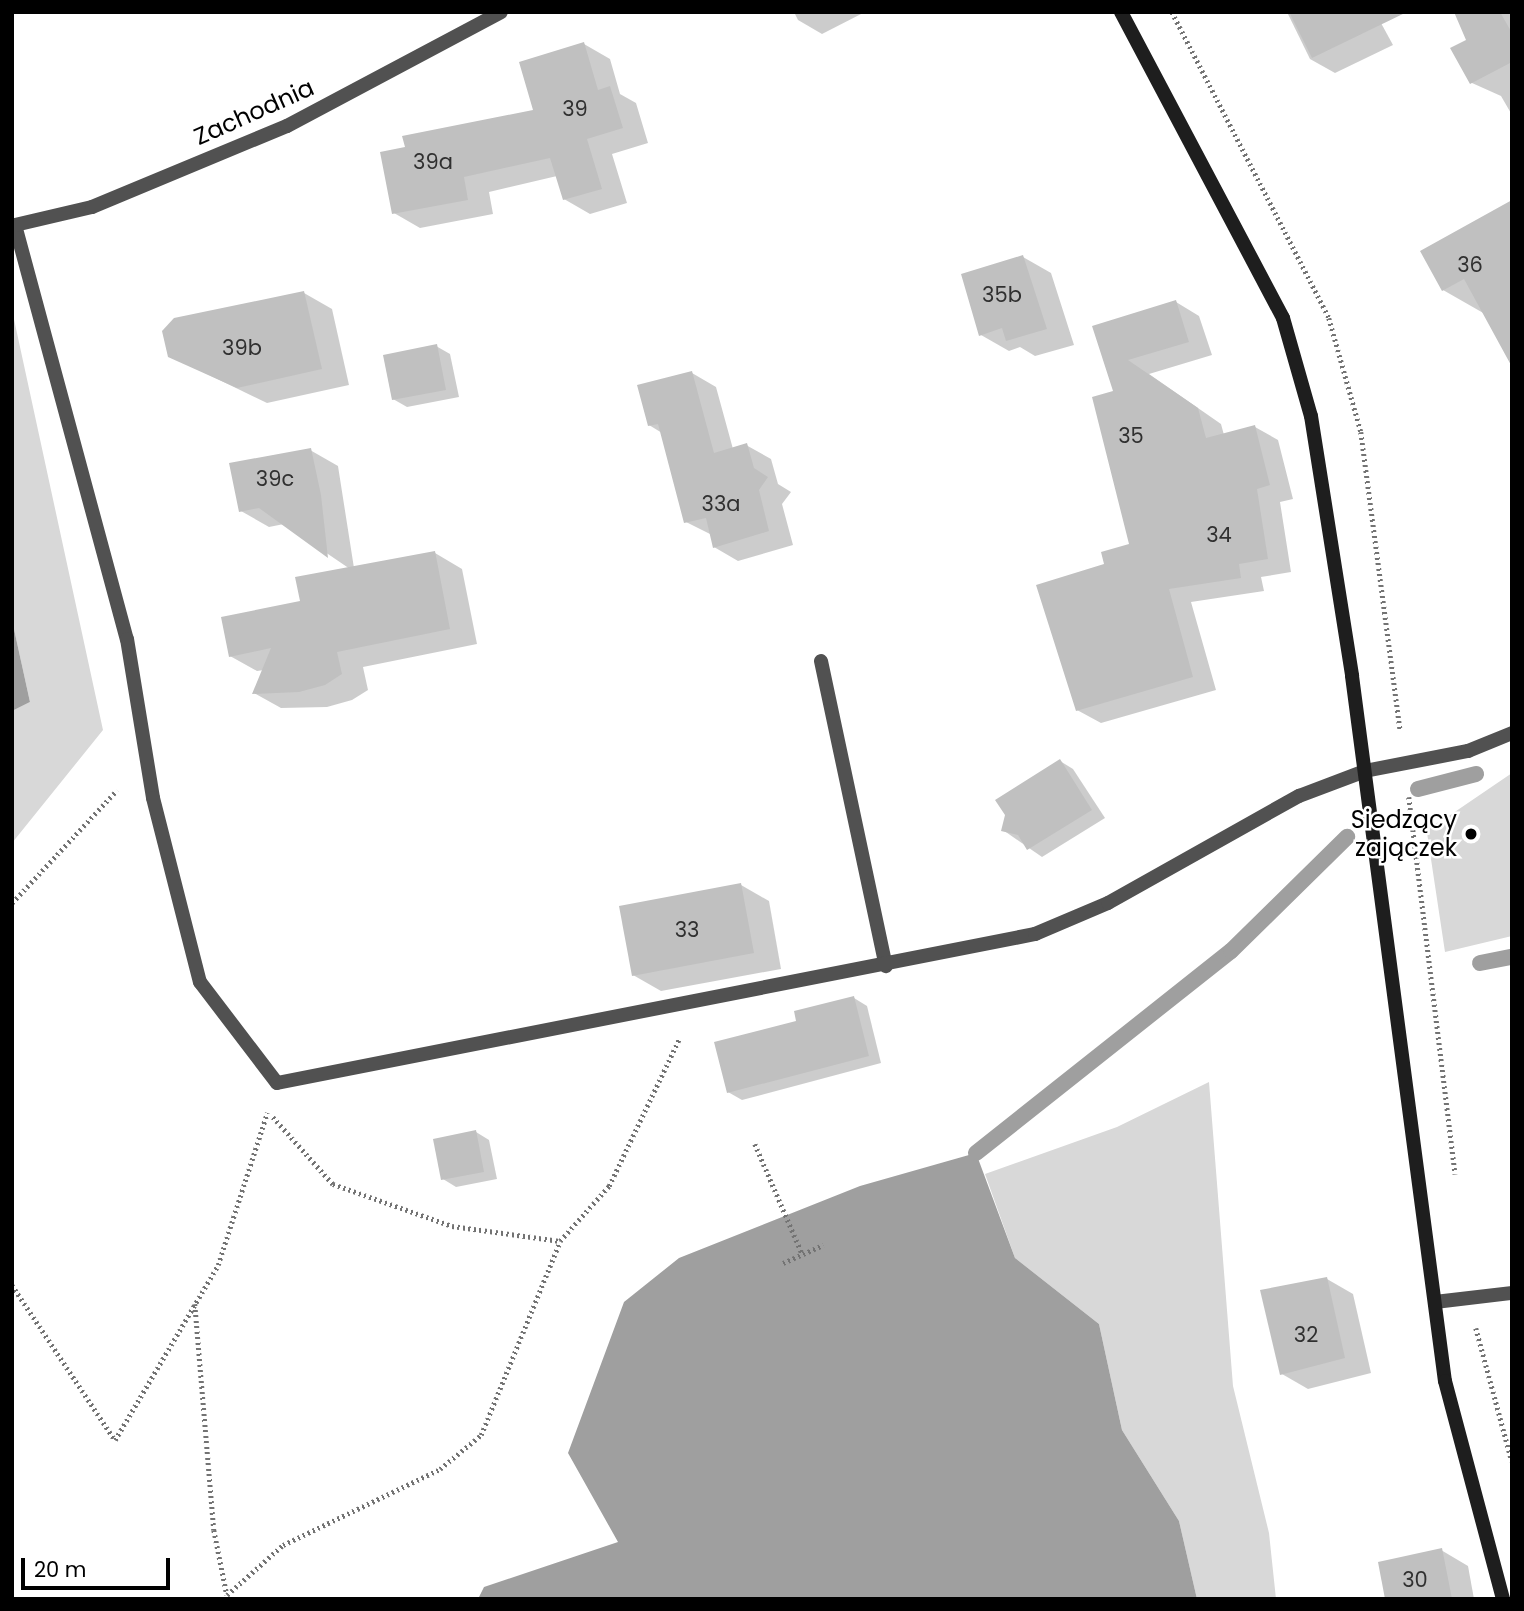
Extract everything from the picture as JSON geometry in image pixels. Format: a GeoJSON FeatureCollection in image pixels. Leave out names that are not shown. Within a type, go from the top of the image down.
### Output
{"type":"FeatureCollection","features":[{"type":"Feature","properties":{"kind":"main road"},"geometry":{"type":"LineString","coordinates":[[1121,12],[1283,318],[1311,416],[1365,771],[1445,1381],[1503,1599]]}},
{"type":"Feature","properties":{"kind":"street","name":"Zachodnia"},"geometry":{"type":"LineString","coordinates":[[147,759],[127,639],[15,225],[92,207],[286,126],[501,12]]}},
{"type":"Feature","properties":{"kind":"street"},"geometry":{"type":"LineString","coordinates":[[821,661],[886,966]]}},
{"type":"Feature","properties":{"kind":"street"},"geometry":{"type":"LineString","coordinates":[[147,759],[200,982],[277,1083],[886,966],[1035,934],[1108,903],[1299,796],[1365,771],[1468,751],[1512,733]]}},
{"type":"Feature","properties":{"kind":"street"},"geometry":{"type":"LineString","coordinates":[[1435,1302],[1512,1293]]}},
{"type":"Feature","properties":{"kind":"path"},"geometry":{"type":"LineString","coordinates":[[12,903],[147,759]]}},
{"type":"Feature","properties":{"kind":"path"},"geometry":{"type":"LineString","coordinates":[[195,1304],[214,1530],[227,1595],[283,1545],[440,1469],[481,1435],[560,1241],[610,1186],[680,1037],[684,1005]]}},
{"type":"Feature","properties":{"kind":"path"},"geometry":{"type":"LineString","coordinates":[[12,1285],[115,1440],[218,1265],[277,1083]]}},
{"type":"Feature","properties":{"kind":"path"},"geometry":{"type":"LineString","coordinates":[[267,1111],[333,1184],[452,1226],[560,1241]]}},
{"type":"Feature","properties":{"kind":"path"},"geometry":{"type":"LineString","coordinates":[[754,1144],[802,1253]]}},
{"type":"Feature","properties":{"kind":"path"},"geometry":{"type":"LineString","coordinates":[[783,1263],[823,1245]]}},
{"type":"Feature","properties":{"kind":"shaded area"},"geometry":{"type":"Polygon","coordinates":[[[12,310],[103,730],[12,843],[12,711],[30,702],[12,620],[12,310]]]}},
{"type":"Feature","properties":{"kind":"shaded area"},"geometry":{"type":"Polygon","coordinates":[[[12,620],[30,702],[12,711],[12,620]]]}},
{"type":"Feature","properties":{"kind":"shaded area"},"geometry":{"type":"Polygon","coordinates":[[[1512,773],[1512,936],[1445,952],[1426,826],[1440,822],[1512,773]]]}},
{"type":"Feature","properties":{"kind":"shaded area"},"geometry":{"type":"Polygon","coordinates":[[[1209,1082],[1233,1386],[1269,1533],[1276,1599],[1197,1599],[1179,1521],[1122,1430],[1099,1324],[1015,1258],[985,1174],[1117,1127],[1209,1082]]]}},
{"type":"Feature","properties":{"kind":"shaded area"},"geometry":{"type":"Polygon","coordinates":[[[976,1153],[1015,1258],[1099,1324],[1122,1430],[1179,1521],[1197,1599],[478,1599],[484,1587],[618,1542],[568,1453],[624,1302],[679,1258],[860,1186],[976,1153]]]}},
{"type":"Feature","properties":{"kind":"building"},"geometry":{"type":"Polygon","coordinates":[[[1289,12],[1407,12],[1312,58],[1289,12]]]}},
{"type":"Feature","properties":{"kind":"building"},"geometry":{"type":"Polygon","coordinates":[[[1454,12],[1500,12],[1512,33],[1512,62],[1470,84],[1450,48],[1466,40],[1454,12]]]}},
{"type":"Feature","properties":{"kind":"building"},"geometry":{"type":"Polygon","coordinates":[[[584,42],[598,90],[610,86],[623,128],[587,139],[602,189],[563,200],[550,158],[464,177],[468,200],[392,214],[380,152],[405,147],[402,136],[533,110],[519,62],[584,42]]]}},
{"type":"Feature","properties":{"kind":"building"},"geometry":{"type":"Polygon","coordinates":[[[1512,200],[1512,367],[1464,279],[1442,291],[1420,251],[1512,200]]]}},
{"type":"Feature","properties":{"kind":"building"},"geometry":{"type":"Polygon","coordinates":[[[1023,255],[1047,329],[1006,341],[1002,328],[979,336],[961,274],[1023,255]]]}},
{"type":"Feature","properties":{"kind":"building"},"geometry":{"type":"Polygon","coordinates":[[[304,291],[322,369],[237,388],[168,357],[162,331],[174,318],[304,291]]]}},
{"type":"Feature","properties":{"kind":"building"},"geometry":{"type":"Polygon","coordinates":[[[1176,300],[1189,342],[1128,360],[1198,408],[1206,438],[1255,425],[1270,485],[1257,489],[1268,559],[1239,564],[1241,578],[1169,589],[1193,677],[1076,711],[1036,585],[1104,564],[1101,552],[1129,544],[1092,397],[1113,391],[1092,326],[1176,300]]]}},
{"type":"Feature","properties":{"kind":"building"},"geometry":{"type":"Polygon","coordinates":[[[437,344],[446,390],[392,400],[383,355],[437,344]]]}},
{"type":"Feature","properties":{"kind":"building"},"geometry":{"type":"Polygon","coordinates":[[[692,371],[714,453],[747,443],[754,468],[768,477],[759,490],[769,531],[713,548],[706,518],[684,523],[658,424],[648,426],[637,385],[692,371]]]}},
{"type":"Feature","properties":{"kind":"building"},"geometry":{"type":"Polygon","coordinates":[[[311,448],[321,495],[328,558],[259,508],[239,512],[229,463],[311,448]]]}},
{"type":"Feature","properties":{"kind":"building"},"geometry":{"type":"Polygon","coordinates":[[[435,551],[450,629],[337,652],[342,674],[325,685],[299,692],[252,694],[271,648],[229,657],[221,617],[300,601],[295,577],[435,551]]]}},
{"type":"Feature","properties":{"kind":"building"},"geometry":{"type":"Polygon","coordinates":[[[1060,759],[1092,810],[1027,850],[1018,835],[1001,831],[1005,815],[995,800],[1060,759]]]}},
{"type":"Feature","properties":{"kind":"building"},"geometry":{"type":"Polygon","coordinates":[[[741,883],[754,953],[632,976],[619,906],[741,883]]]}},
{"type":"Feature","properties":{"kind":"building"},"geometry":{"type":"Polygon","coordinates":[[[854,996],[869,1056],[727,1093],[714,1042],[796,1021],[794,1011],[854,996]]]}},
{"type":"Feature","properties":{"kind":"building"},"geometry":{"type":"Polygon","coordinates":[[[476,1130],[484,1172],[441,1180],[433,1139],[476,1130]]]}},
{"type":"Feature","properties":{"kind":"building"},"geometry":{"type":"Polygon","coordinates":[[[1327,1277],[1345,1358],[1280,1375],[1260,1290],[1327,1277]]]}},
{"type":"Feature","properties":{"kind":"building"},"geometry":{"type":"Polygon","coordinates":[[[1442,1548],[1452,1599],[1385,1599],[1378,1562],[1442,1548]]]}},
{"type":"Feature","properties":{"kind":"waterway"},"geometry":{"type":"LineString","coordinates":[[1418,789],[1476,774]]}},
{"type":"Feature","properties":{"kind":"waterway"},"geometry":{"type":"LineString","coordinates":[[976,1153],[1231,951],[1347,837]]}},
{"type":"Feature","properties":{"kind":"waterway"},"geometry":{"type":"LineString","coordinates":[[1480,963],[1512,957]]}},
{"type":"Feature","properties":{"kind":"place","name":"Siedzący zajączek"},"geometry":{"type":"Point","coordinates":[1471,834]}}]}
